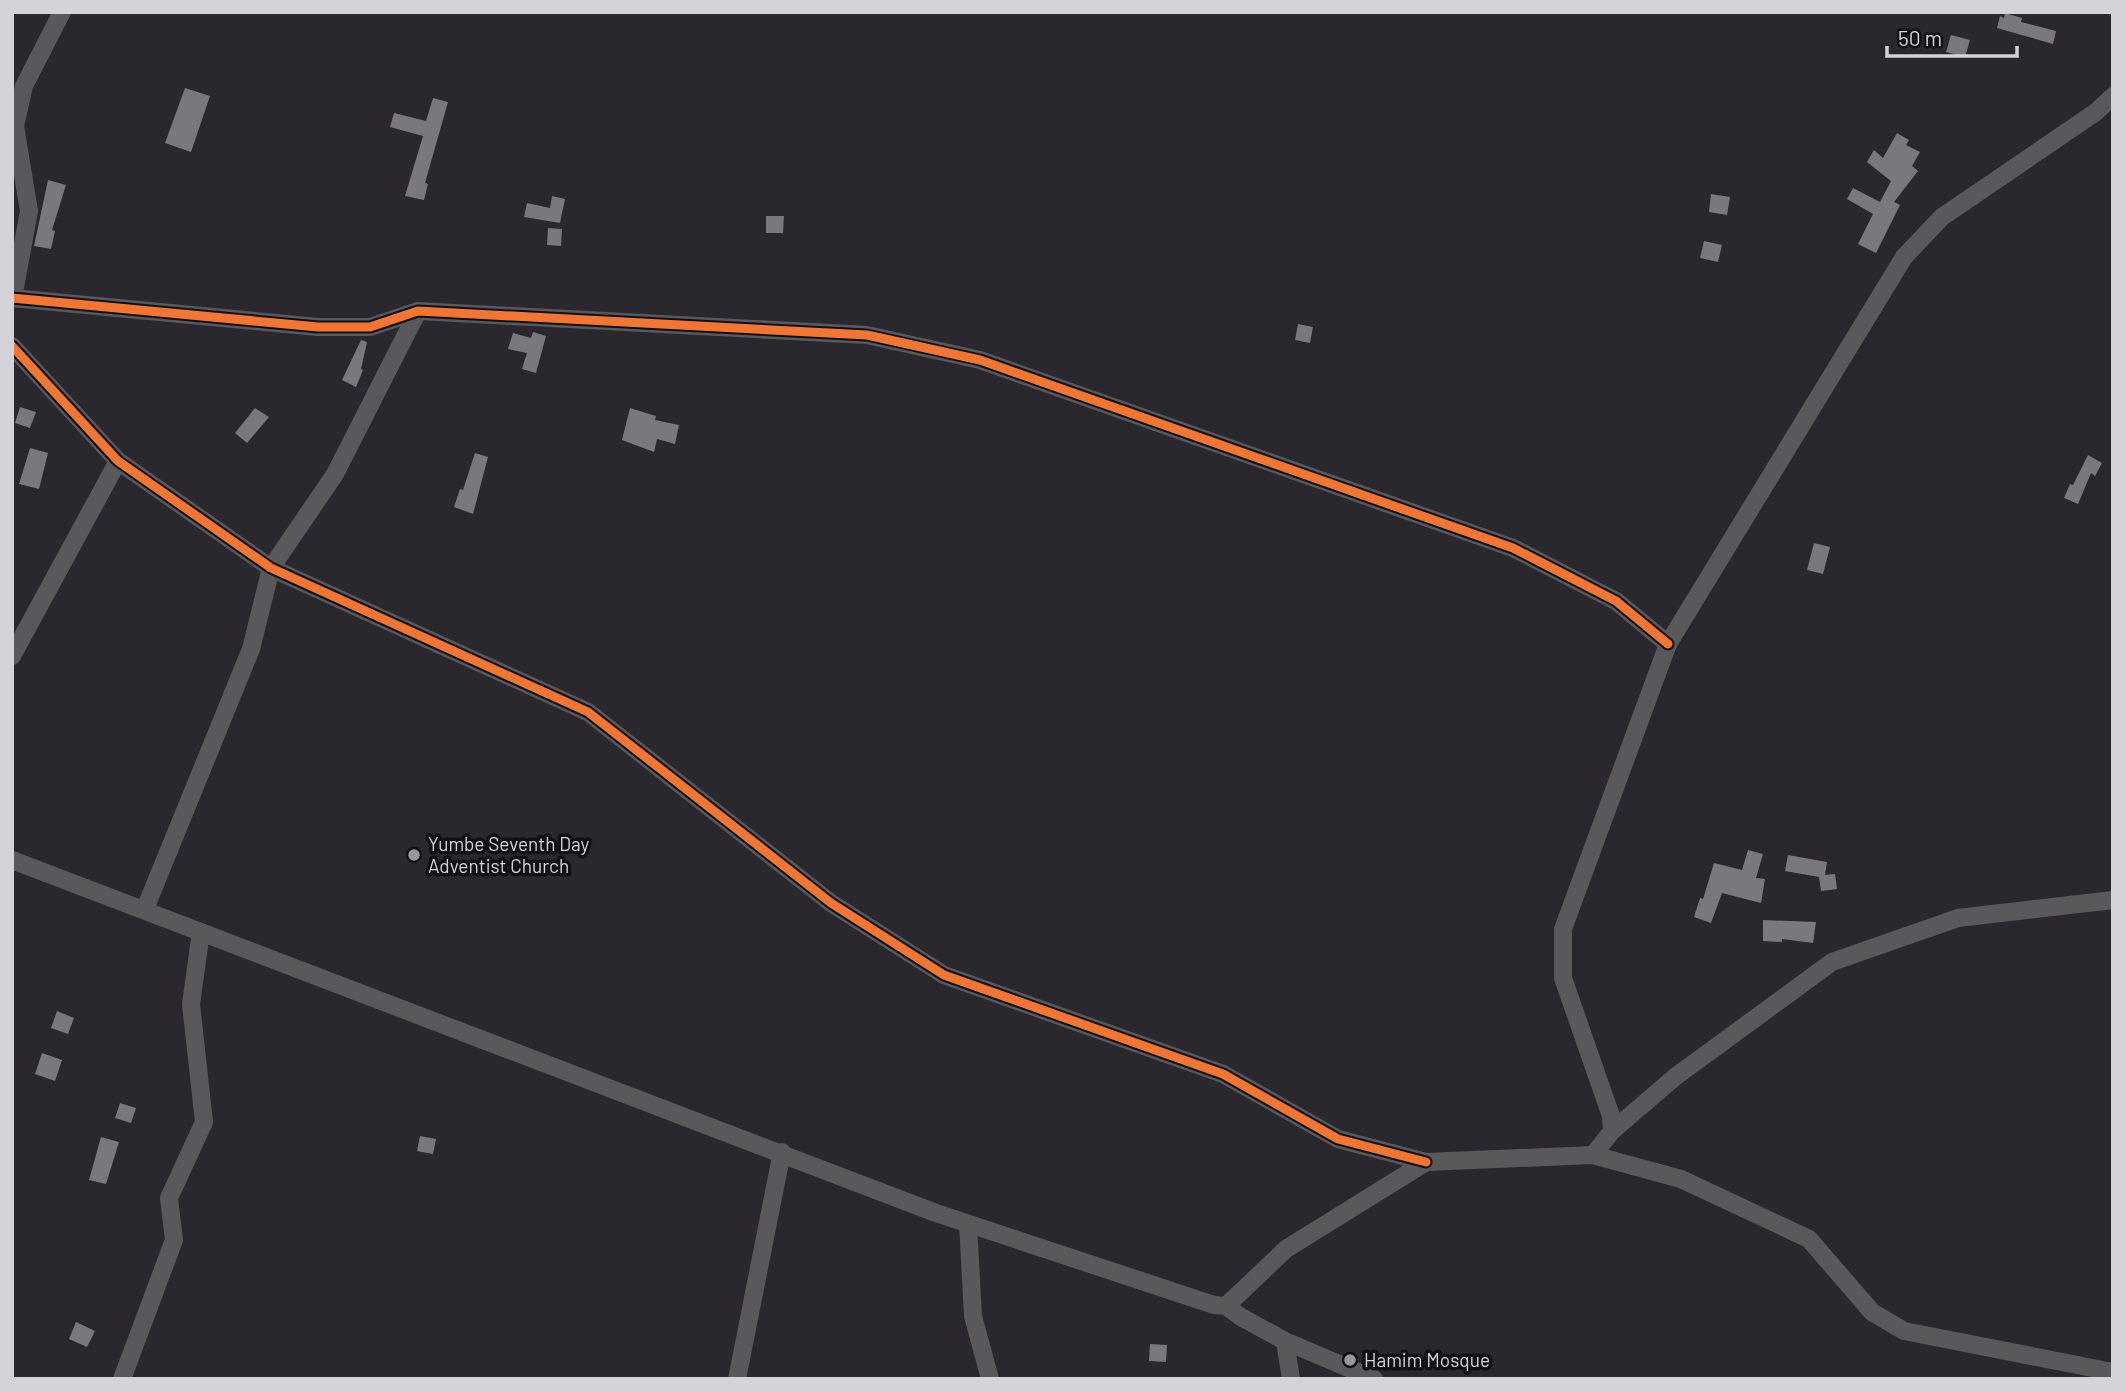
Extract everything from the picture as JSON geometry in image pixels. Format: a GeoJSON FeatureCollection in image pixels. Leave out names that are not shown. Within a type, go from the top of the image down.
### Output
{"type":"FeatureCollection","features":[{"type":"Feature","properties":{"kind":"street"},"geometry":{"type":"LineString","coordinates":[[62,12],[23,86],[15,126],[29,211],[12,298],[318,327],[370,327],[418,311],[867,335],[980,360],[1513,548],[1616,601],[1668,645]]}},
{"type":"Feature","properties":{"kind":"street"},"geometry":{"type":"LineString","coordinates":[[1612,1131],[1612,1116],[1563,978],[1563,929],[1668,645],[1904,257],[1942,217],[2096,112],[2113,96]]}},
{"type":"Feature","properties":{"kind":"street"},"geometry":{"type":"LineString","coordinates":[[145,909],[247,659],[271,568],[335,474],[418,311]]}},
{"type":"Feature","properties":{"kind":"street"},"geometry":{"type":"LineString","coordinates":[[12,346],[118,461],[271,568],[588,712],[831,903],[944,975],[1223,1074],[1338,1139],[1426,1162],[1593,1156],[1681,1179],[1810,1240],[1872,1312],[1904,1331],[2113,1372]]}},
{"type":"Feature","properties":{"kind":"street"},"geometry":{"type":"LineString","coordinates":[[12,656],[118,461]]}},
{"type":"Feature","properties":{"kind":"street"},"geometry":{"type":"LineString","coordinates":[[12,860],[968,1224],[1214,1305],[1226,1306],[1285,1341],[1374,1379]]}},
{"type":"Feature","properties":{"kind":"street"},"geometry":{"type":"LineString","coordinates":[[1593,1156],[1612,1131],[1675,1077],[1832,962],[1958,918],[2113,900]]}},
{"type":"Feature","properties":{"kind":"street"},"geometry":{"type":"LineString","coordinates":[[122,1379],[174,1240],[169,1198],[204,1122],[191,1004],[201,932]]}},
{"type":"Feature","properties":{"kind":"street"},"geometry":{"type":"LineString","coordinates":[[737,1379],[782,1152]]}},
{"type":"Feature","properties":{"kind":"street"},"geometry":{"type":"LineString","coordinates":[[1226,1306],[1286,1249],[1426,1162]]}},
{"type":"Feature","properties":{"kind":"street"},"geometry":{"type":"LineString","coordinates":[[968,1224],[973,1316],[990,1379]]}},
{"type":"Feature","properties":{"kind":"street"},"geometry":{"type":"LineString","coordinates":[[1285,1341],[1291,1379]]}},
{"type":"Feature","properties":{"kind":"building"},"geometry":{"type":"Polygon","coordinates":[[[2005,13],[2022,18],[2021,22],[2056,31],[2053,44],[1997,28],[2000,16],[2004,18],[2005,13]]]}},
{"type":"Feature","properties":{"kind":"building"},"geometry":{"type":"Polygon","coordinates":[[[1951,35],[1970,40],[1965,57],[1946,52],[1951,35]]]}},
{"type":"Feature","properties":{"kind":"building"},"geometry":{"type":"Polygon","coordinates":[[[185,88],[210,96],[191,152],[165,143],[185,88]]]}},
{"type":"Feature","properties":{"kind":"building"},"geometry":{"type":"Polygon","coordinates":[[[433,98],[448,102],[425,183],[428,184],[424,200],[405,196],[423,136],[390,127],[394,113],[426,121],[433,98]]]}},
{"type":"Feature","properties":{"kind":"building"},"geometry":{"type":"Polygon","coordinates":[[[1897,133],[1909,140],[1906,145],[1920,152],[1912,166],[1918,171],[1894,202],[1900,205],[1876,253],[1858,244],[1873,214],[1847,199],[1853,188],[1880,202],[1891,181],[1867,162],[1874,150],[1883,158],[1897,133]]]}},
{"type":"Feature","properties":{"kind":"building"},"geometry":{"type":"Polygon","coordinates":[[[48,180],[66,185],[52,230],[55,231],[51,249],[34,246],[48,180]]]}},
{"type":"Feature","properties":{"kind":"building"},"geometry":{"type":"Polygon","coordinates":[[[1711,194],[1730,197],[1727,215],[1709,212],[1711,194]]]}},
{"type":"Feature","properties":{"kind":"building"},"geometry":{"type":"Polygon","coordinates":[[[552,196],[565,199],[560,223],[524,217],[527,203],[550,208],[552,196]]]}},
{"type":"Feature","properties":{"kind":"building"},"geometry":{"type":"Polygon","coordinates":[[[766,216],[784,216],[783,233],[766,233],[766,216]]]}},
{"type":"Feature","properties":{"kind":"building"},"geometry":{"type":"Polygon","coordinates":[[[548,228],[562,229],[561,246],[547,245],[548,228]]]}},
{"type":"Feature","properties":{"kind":"building"},"geometry":{"type":"Polygon","coordinates":[[[1704,241],[1722,245],[1718,262],[1700,258],[1704,241]]]}},
{"type":"Feature","properties":{"kind":"building"},"geometry":{"type":"Polygon","coordinates":[[[1298,324],[1313,327],[1310,343],[1295,340],[1298,324]]]}},
{"type":"Feature","properties":{"kind":"building"},"geometry":{"type":"Polygon","coordinates":[[[533,332],[546,336],[536,373],[522,369],[527,353],[508,349],[513,333],[531,338],[533,332]]]}},
{"type":"Feature","properties":{"kind":"building"},"geometry":{"type":"Polygon","coordinates":[[[361,340],[367,342],[361,369],[363,370],[356,387],[342,380],[361,340]]]}},
{"type":"Feature","properties":{"kind":"building"},"geometry":{"type":"Polygon","coordinates":[[[20,407],[36,412],[30,428],[15,423],[20,407]]]}},
{"type":"Feature","properties":{"kind":"building"},"geometry":{"type":"Polygon","coordinates":[[[255,408],[269,417],[247,443],[235,433],[255,408]]]}},
{"type":"Feature","properties":{"kind":"building"},"geometry":{"type":"Polygon","coordinates":[[[630,408],[656,416],[655,420],[679,425],[675,444],[657,439],[654,452],[622,440],[630,408]]]}},
{"type":"Feature","properties":{"kind":"building"},"geometry":{"type":"Polygon","coordinates":[[[30,448],[48,453],[39,489],[19,484],[30,448]]]}},
{"type":"Feature","properties":{"kind":"building"},"geometry":{"type":"Polygon","coordinates":[[[475,453],[488,457],[473,514],[454,507],[460,489],[463,490],[475,453]]]}},
{"type":"Feature","properties":{"kind":"building"},"geometry":{"type":"Polygon","coordinates":[[[2088,455],[2102,463],[2095,476],[2091,473],[2078,504],[2064,498],[2088,455]]]}},
{"type":"Feature","properties":{"kind":"building"},"geometry":{"type":"Polygon","coordinates":[[[1814,543],[1830,547],[1823,574],[1807,570],[1814,543]]]}},
{"type":"Feature","properties":{"kind":"building"},"geometry":{"type":"Polygon","coordinates":[[[1748,850],[1763,854],[1756,878],[1765,879],[1761,903],[1722,893],[1711,923],[1694,917],[1700,898],[1703,899],[1714,863],[1742,870],[1748,850]]]}},
{"type":"Feature","properties":{"kind":"building"},"geometry":{"type":"Polygon","coordinates":[[[1788,855],[1827,862],[1825,875],[1835,874],[1837,889],[1821,891],[1819,877],[1785,871],[1788,855]]]}},
{"type":"Feature","properties":{"kind":"building"},"geometry":{"type":"Polygon","coordinates":[[[1763,920],[1816,922],[1813,943],[1782,939],[1782,942],[1763,941],[1763,920]]]}},
{"type":"Feature","properties":{"kind":"building"},"geometry":{"type":"Polygon","coordinates":[[[57,1011],[74,1018],[68,1034],[51,1028],[57,1011]]]}},
{"type":"Feature","properties":{"kind":"building"},"geometry":{"type":"Polygon","coordinates":[[[42,1053],[62,1060],[55,1081],[35,1074],[42,1053]]]}},
{"type":"Feature","properties":{"kind":"building"},"geometry":{"type":"Polygon","coordinates":[[[120,1103],[136,1108],[131,1123],[115,1118],[120,1103]]]}},
{"type":"Feature","properties":{"kind":"building"},"geometry":{"type":"Polygon","coordinates":[[[420,1136],[436,1139],[433,1154],[417,1151],[420,1136]]]}},
{"type":"Feature","properties":{"kind":"building"},"geometry":{"type":"Polygon","coordinates":[[[101,1137],[119,1142],[106,1184],[89,1180],[101,1137]]]}},
{"type":"Feature","properties":{"kind":"building"},"geometry":{"type":"Polygon","coordinates":[[[76,1322],[95,1331],[87,1347],[69,1339],[76,1322]]]}},
{"type":"Feature","properties":{"kind":"building"},"geometry":{"type":"Polygon","coordinates":[[[1150,1344],[1167,1345],[1166,1362],[1149,1361],[1150,1344]]]}},
{"type":"Feature","properties":{"kind":"cycle path"},"geometry":{"type":"LineString","coordinates":[[12,298],[318,327],[370,327],[418,311],[867,335],[980,360],[1513,548],[1616,601],[1668,644]]}},
{"type":"Feature","properties":{"kind":"cycle path"},"geometry":{"type":"LineString","coordinates":[[12,346],[118,461],[271,568],[588,712],[831,903],[944,975],[1223,1074],[1338,1139],[1426,1162]]}},
{"type":"Feature","properties":{"kind":"place","name":"Yumbe Seventh Day Adventist Church"},"geometry":{"type":"Point","coordinates":[414,855]}},
{"type":"Feature","properties":{"kind":"place","name":"Hamim Mosque"},"geometry":{"type":"Point","coordinates":[1350,1360]}}]}
